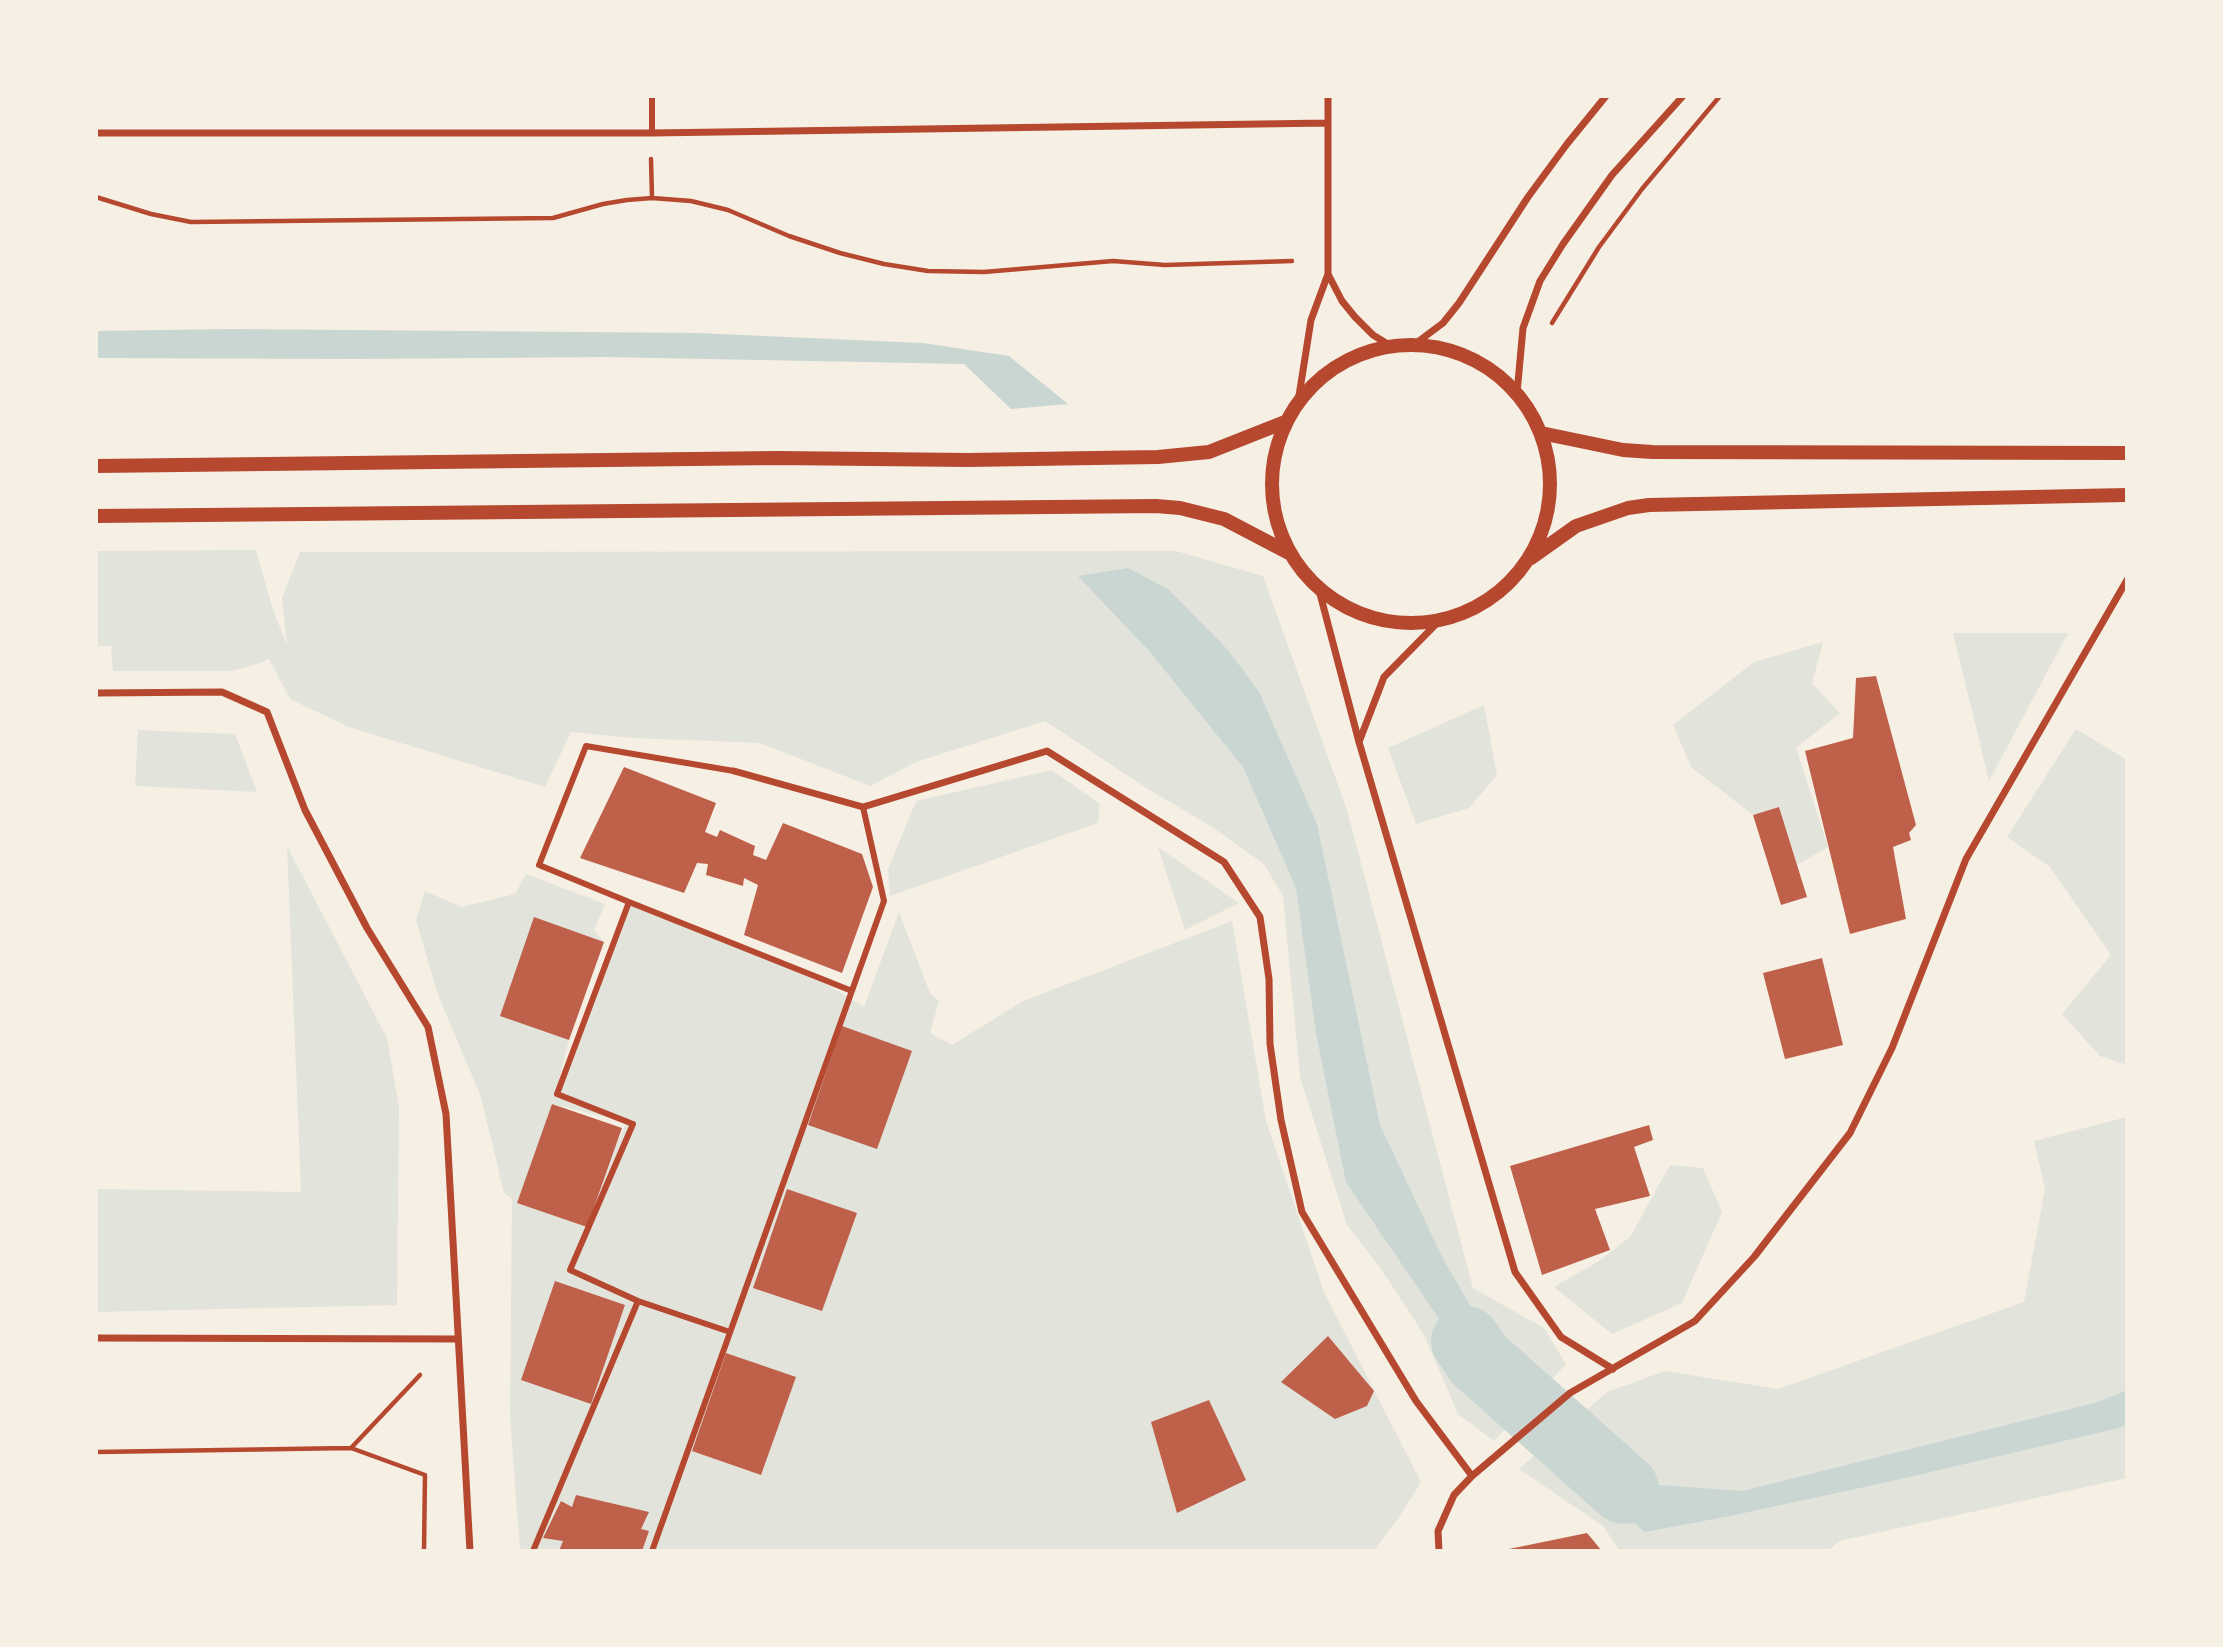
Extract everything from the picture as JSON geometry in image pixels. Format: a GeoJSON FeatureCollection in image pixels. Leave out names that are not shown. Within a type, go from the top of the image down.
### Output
{"type":"FeatureCollection","features":[{"type":"Feature","properties":{"kind":"main road"},"geometry":{"type":"LineString","coordinates":[[1527,561],[1544,527],[1549,508],[1550,470],[1541,433],[1531,412],[1500,376],[1481,363],[1438,347],[1415,344],[1368,352],[1345,361],[1325,375],[1298,402],[1285,422],[1272,468],[1271,490],[1280,533],[1289,553],[1319,590],[1346,608],[1376,620],[1418,624],[1439,621],[1474,609],[1503,589],[1527,561],[1576,526],[1628,508],[1649,505],[2127,495]]}},
{"type":"Feature","properties":{"kind":"main road"},"geometry":{"type":"LineString","coordinates":[[96,466],[777,458],[968,460],[1158,457],[1209,452],[1285,422]]}},
{"type":"Feature","properties":{"kind":"main road"},"geometry":{"type":"LineString","coordinates":[[1541,433],[1623,450],[1652,452],[2127,453]]}},
{"type":"Feature","properties":{"kind":"main road"},"geometry":{"type":"LineString","coordinates":[[96,516],[1156,506],[1180,508],[1224,519],[1289,553]]}},
{"type":"Feature","properties":{"kind":"street"},"geometry":{"type":"LineString","coordinates":[[652,96],[652,133]]}},
{"type":"Feature","properties":{"kind":"street"},"geometry":{"type":"LineString","coordinates":[[1298,402],[1311,320],[1328,274],[1328,96]]}},
{"type":"Feature","properties":{"kind":"street"},"geometry":{"type":"LineString","coordinates":[[1415,344],[1443,323],[1459,303],[1528,197],[1606,96]]}},
{"type":"Feature","properties":{"kind":"street"},"geometry":{"type":"LineString","coordinates":[[1517,393],[1523,328],[1540,281],[1612,174],[1683,96]]}},
{"type":"Feature","properties":{"kind":"street"},"geometry":{"type":"LineString","coordinates":[[96,133],[652,133],[1328,123]]}},
{"type":"Feature","properties":{"kind":"street"},"geometry":{"type":"LineString","coordinates":[[1328,274],[1342,301],[1355,317],[1373,335],[1391,346]]}},
{"type":"Feature","properties":{"kind":"street"},"geometry":{"type":"LineString","coordinates":[[1439,1551],[1438,1531],[1454,1495],[1472,1476],[1570,1393],[1695,1321],[1754,1257],[1850,1133],[1892,1048],[1966,859],[2127,580]]}},
{"type":"Feature","properties":{"kind":"street"},"geometry":{"type":"LineString","coordinates":[[1319,590],[1359,742],[1515,1272],[1561,1337],[1613,1369]]}},
{"type":"Feature","properties":{"kind":"street"},"geometry":{"type":"LineString","coordinates":[[1359,742],[1384,677],[1439,621]]}},
{"type":"Feature","properties":{"kind":"street"},"geometry":{"type":"LineString","coordinates":[[96,693],[222,692],[267,712],[305,810],[367,928],[428,1027],[446,1114],[470,1551]]}},
{"type":"Feature","properties":{"kind":"street"},"geometry":{"type":"LineString","coordinates":[[852,991],[540,864],[586,746],[734,771],[863,807],[1047,751],[1224,862],[1260,917],[1269,979],[1270,1044],[1282,1120],[1302,1212],[1416,1402],[1472,1476]]}},
{"type":"Feature","properties":{"kind":"street"},"geometry":{"type":"LineString","coordinates":[[652,1551],[884,901],[863,807]]}},
{"type":"Feature","properties":{"kind":"street"},"geometry":{"type":"LineString","coordinates":[[629,902],[557,1094],[633,1124],[570,1270],[638,1301],[730,1332]]}},
{"type":"Feature","properties":{"kind":"street"},"geometry":{"type":"LineString","coordinates":[[533,1551],[638,1301]]}},
{"type":"Feature","properties":{"kind":"street"},"geometry":{"type":"LineString","coordinates":[[96,1338],[458,1339]]}},
{"type":"Feature","properties":{"kind":"path"},"geometry":{"type":"LineString","coordinates":[[1552,324],[1600,247],[1642,189],[1720,96]]}},
{"type":"Feature","properties":{"kind":"path"},"geometry":{"type":"LineString","coordinates":[[651,159],[652,198]]}},
{"type":"Feature","properties":{"kind":"path"},"geometry":{"type":"LineString","coordinates":[[96,197],[151,214],[191,222],[553,218],[604,204],[652,198],[691,201],[716,207],[840,253],[928,271],[984,272],[1113,261],[1165,265],[1292,261]]}},
{"type":"Feature","properties":{"kind":"path"},"geometry":{"type":"LineString","coordinates":[[351,1448],[420,1375]]}},
{"type":"Feature","properties":{"kind":"path"},"geometry":{"type":"LineString","coordinates":[[96,1452],[351,1448],[425,1475],[424,1551]]}},
{"type":"Feature","properties":{"kind":"shaded area"},"geometry":{"type":"Polygon","coordinates":[[[231,329],[696,333],[923,343],[1009,356],[1068,404],[1011,409],[964,364],[606,357],[96,358],[96,331],[231,329]]]}},
{"type":"Feature","properties":{"kind":"shaded area"},"geometry":{"type":"Polygon","coordinates":[[[256,550],[273,610],[287,645],[282,598],[300,552],[1176,551],[1263,576],[1347,810],[1473,1288],[1544,1328],[1566,1364],[1494,1441],[1458,1414],[1423,1333],[1381,1269],[1347,1225],[1300,1077],[1283,896],[1264,864],[1212,827],[1148,789],[1045,721],[916,762],[870,786],[760,743],[634,738],[571,732],[545,787],[349,727],[290,699],[269,659],[232,671],[113,671],[111,646],[96,646],[96,551],[256,550]]]}},
{"type":"Feature","properties":{"kind":"shaded area"},"geometry":{"type":"Polygon","coordinates":[[[1128,568],[1168,589],[1228,650],[1259,692],[1317,824],[1380,1125],[1443,1259],[1497,1351],[1544,1399],[1521,1421],[1456,1344],[1346,1182],[1316,1033],[1296,888],[1243,767],[1150,652],[1078,576],[1128,568]]]}},
{"type":"Feature","properties":{"kind":"shaded area"},"geometry":{"type":"Polygon","coordinates":[[[1953,633],[2068,633],[1989,781],[1953,633]]]}},
{"type":"Feature","properties":{"kind":"shaded area"},"geometry":{"type":"Polygon","coordinates":[[[1823,642],[1812,683],[1840,713],[1796,748],[1828,847],[1797,865],[1779,807],[1753,815],[1691,767],[1673,725],[1754,662],[1823,642]]]}},
{"type":"Feature","properties":{"kind":"shaded area"},"geometry":{"type":"Polygon","coordinates":[[[1484,705],[1497,775],[1469,808],[1416,824],[1388,748],[1484,705]]]}},
{"type":"Feature","properties":{"kind":"shaded area"},"geometry":{"type":"Polygon","coordinates":[[[2076,729],[2127,760],[2127,1065],[2100,1056],[2062,1014],[2111,955],[2050,867],[2007,837],[2076,729]]]}},
{"type":"Feature","properties":{"kind":"shaded area"},"geometry":{"type":"Polygon","coordinates":[[[138,730],[235,734],[257,792],[135,786],[138,730]]]}},
{"type":"Feature","properties":{"kind":"shaded area"},"geometry":{"type":"Polygon","coordinates":[[[1052,770],[1100,804],[1098,823],[890,896],[888,869],[916,801],[1052,770]]]}},
{"type":"Feature","properties":{"kind":"shaded area"},"geometry":{"type":"Polygon","coordinates":[[[287,846],[387,1038],[399,1107],[397,1305],[96,1312],[96,1189],[301,1192],[287,846]]]}},
{"type":"Feature","properties":{"kind":"shaded area"},"geometry":{"type":"Polygon","coordinates":[[[1158,847],[1239,903],[1185,930],[1158,847]]]}},
{"type":"Feature","properties":{"kind":"shaded area"},"geometry":{"type":"Polygon","coordinates":[[[526,874],[605,904],[594,930],[604,942],[569,1040],[555,1094],[629,902],[828,985],[864,1007],[899,912],[930,993],[939,1001],[930,1033],[952,1045],[1023,1001],[1232,921],[1266,1121],[1324,1292],[1421,1482],[1376,1548],[1377,1551],[520,1551],[510,1416],[512,1199],[504,1193],[481,1097],[438,995],[416,920],[425,891],[462,907],[515,894],[526,874]],[[552,1104],[518,1201],[580,1224],[627,1122],[552,1104]]]}},
{"type":"Feature","properties":{"kind":"shaded area"},"geometry":{"type":"Polygon","coordinates":[[[2127,1117],[2127,1478],[1839,1541],[1828,1551],[1620,1551],[1603,1526],[1519,1469],[1607,1392],[1665,1371],[1778,1389],[2024,1302],[2045,1189],[2034,1141],[2127,1117]]]}},
{"type":"Feature","properties":{"kind":"shaded area"},"geometry":{"type":"Polygon","coordinates":[[[1670,1165],[1703,1168],[1722,1212],[1682,1303],[1612,1334],[1554,1287],[1599,1261],[1630,1237],[1670,1165]]]}},
{"type":"Feature","properties":{"kind":"shaded area"},"geometry":{"type":"Polygon","coordinates":[[[2127,1390],[2127,1424],[2119,1428],[1892,1481],[1645,1532],[1537,1438],[1565,1414],[1646,1484],[1742,1491],[2098,1402],[2127,1390]]]}},
{"type":"Feature","properties":{"kind":"building"},"geometry":{"type":"Polygon","coordinates":[[[1876,676],[1916,825],[1909,833],[1911,840],[1893,847],[1906,919],[1850,934],[1805,751],[1853,738],[1856,678],[1876,676]]]}},
{"type":"Feature","properties":{"kind":"building"},"geometry":{"type":"Polygon","coordinates":[[[624,767],[716,803],[705,832],[717,837],[720,830],[755,846],[753,855],[766,860],[783,823],[862,854],[873,887],[842,973],[744,935],[758,885],[744,878],[743,886],[706,875],[708,864],[697,863],[684,893],[580,858],[624,767]]]}},
{"type":"Feature","properties":{"kind":"building"},"geometry":{"type":"Polygon","coordinates":[[[1779,807],[1807,897],[1781,905],[1753,815],[1779,807]]]}},
{"type":"Feature","properties":{"kind":"building"},"geometry":{"type":"Polygon","coordinates":[[[534,917],[604,942],[569,1040],[500,1016],[534,917]]]}},
{"type":"Feature","properties":{"kind":"building"},"geometry":{"type":"Polygon","coordinates":[[[1822,958],[1843,1045],[1785,1059],[1763,973],[1822,958]]]}},
{"type":"Feature","properties":{"kind":"building"},"geometry":{"type":"Polygon","coordinates":[[[842,1026],[912,1051],[877,1149],[808,1125],[842,1026]]]}},
{"type":"Feature","properties":{"kind":"building"},"geometry":{"type":"Polygon","coordinates":[[[552,1104],[622,1128],[587,1227],[517,1203],[552,1104]]]}},
{"type":"Feature","properties":{"kind":"building"},"geometry":{"type":"Polygon","coordinates":[[[1649,1125],[1653,1140],[1634,1147],[1650,1196],[1595,1209],[1610,1250],[1542,1275],[1510,1166],[1649,1125]]]}},
{"type":"Feature","properties":{"kind":"building"},"geometry":{"type":"Polygon","coordinates":[[[787,1189],[857,1213],[822,1311],[753,1288],[787,1189]]]}},
{"type":"Feature","properties":{"kind":"building"},"geometry":{"type":"Polygon","coordinates":[[[555,1281],[625,1305],[591,1404],[521,1380],[555,1281]]]}},
{"type":"Feature","properties":{"kind":"building"},"geometry":{"type":"Polygon","coordinates":[[[1328,1336],[1374,1391],[1367,1406],[1335,1419],[1281,1382],[1328,1336]]]}},
{"type":"Feature","properties":{"kind":"building"},"geometry":{"type":"Polygon","coordinates":[[[726,1353],[796,1377],[761,1475],[692,1451],[726,1353]]]}},
{"type":"Feature","properties":{"kind":"building"},"geometry":{"type":"Polygon","coordinates":[[[1209,1400],[1246,1480],[1177,1513],[1151,1422],[1209,1400]]]}},
{"type":"Feature","properties":{"kind":"building"},"geometry":{"type":"Polygon","coordinates":[[[576,1495],[649,1512],[641,1529],[649,1531],[642,1551],[559,1551],[563,1541],[543,1538],[561,1501],[572,1507],[576,1495]]]}},
{"type":"Feature","properties":{"kind":"building"},"geometry":{"type":"Polygon","coordinates":[[[1587,1533],[1602,1551],[1504,1551],[1504,1550],[1587,1533]]]}},
{"type":"Feature","properties":{"kind":"waterway"},"geometry":{"type":"LineString","coordinates":[[1466,1341],[1479,1360],[1624,1489]]}}]}
